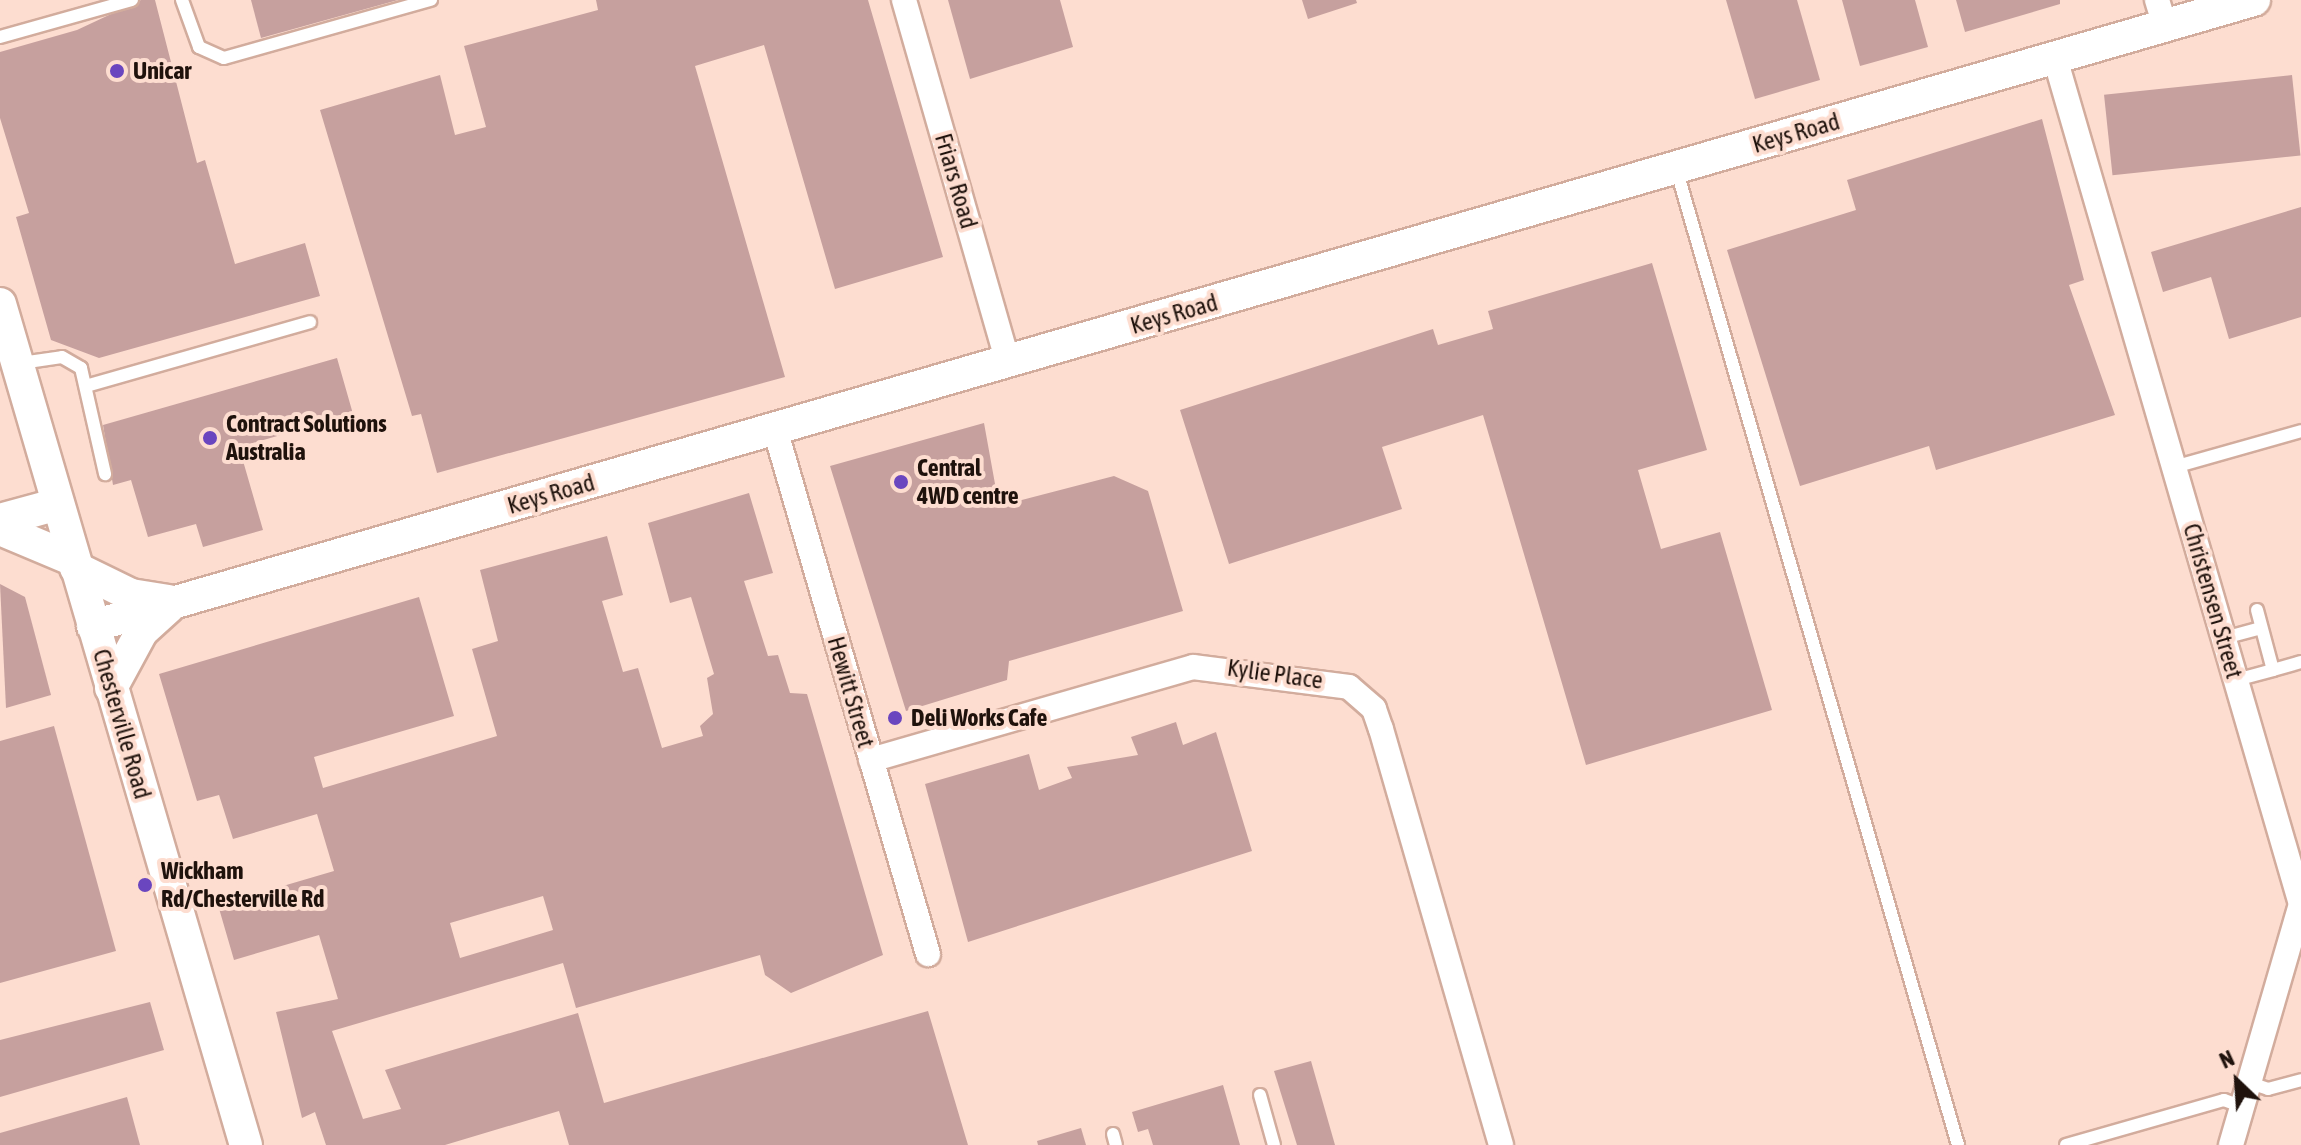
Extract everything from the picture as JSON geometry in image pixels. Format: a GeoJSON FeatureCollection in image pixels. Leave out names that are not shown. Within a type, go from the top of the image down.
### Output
{"type":"FeatureCollection","features":[{"type":"Feature","properties":{"kind":"street","name":"Friars Road"},"geometry":{"type":"LineString","coordinates":[[904,0],[1008,362]]}},
{"type":"Feature","properties":{"kind":"street","name":"Keys Road"},"geometry":{"type":"LineString","coordinates":[[93,626],[2055,58],[2161,13],[2254,0]]}},
{"type":"Feature","properties":{"kind":"street","name":"Christensen Street"},"geometry":{"type":"LineString","coordinates":[[2055,58],[2301,904],[2294,954],[2231,1145]]}},
{"type":"Feature","properties":{"kind":"street","name":"Chesterville Road"},"geometry":{"type":"LineString","coordinates":[[0,304],[246,1145]]}},
{"type":"Feature","properties":{"kind":"street","name":"Hewitt Street"},"geometry":{"type":"LineString","coordinates":[[775,429],[928,954]]}},
{"type":"Feature","properties":{"kind":"street"},"geometry":{"type":"LineString","coordinates":[[0,520],[58,504]]}},
{"type":"Feature","properties":{"kind":"street"},"geometry":{"type":"LineString","coordinates":[[0,529],[75,564],[131,595],[176,602]]}},
{"type":"Feature","properties":{"kind":"street"},"geometry":{"type":"LineString","coordinates":[[111,688],[142,631],[176,602]]}},
{"type":"Feature","properties":{"kind":"street","name":"Kylie Place"},"geometry":{"type":"LineString","coordinates":[[871,760],[1193,667],[1349,687],[1374,709],[1381,729],[1501,1145]]}},
{"type":"Feature","properties":{"kind":"lane"},"geometry":{"type":"LineString","coordinates":[[0,37],[132,0]]}},
{"type":"Feature","properties":{"kind":"lane"},"geometry":{"type":"LineString","coordinates":[[182,0],[199,47],[224,58],[431,0]]}},
{"type":"Feature","properties":{"kind":"lane"},"geometry":{"type":"LineString","coordinates":[[1676,168],[1958,1145]]}},
{"type":"Feature","properties":{"kind":"lane"},"geometry":{"type":"LineString","coordinates":[[86,386],[310,322]]}},
{"type":"Feature","properties":{"kind":"lane"},"geometry":{"type":"LineString","coordinates":[[17,364],[62,357],[81,368],[105,474]]}},
{"type":"Feature","properties":{"kind":"lane"},"geometry":{"type":"LineString","coordinates":[[2174,467],[2301,431]]}},
{"type":"Feature","properties":{"kind":"lane"},"geometry":{"type":"LineString","coordinates":[[2257,610],[2273,670]]}},
{"type":"Feature","properties":{"kind":"lane"},"geometry":{"type":"LineString","coordinates":[[2224,638],[2261,628]]}},
{"type":"Feature","properties":{"kind":"lane"},"geometry":{"type":"LineString","coordinates":[[2236,680],[2301,662]]}},
{"type":"Feature","properties":{"kind":"lane"},"geometry":{"type":"LineString","coordinates":[[2250,1083],[2268,1089],[2301,1080]]}},
{"type":"Feature","properties":{"kind":"lane"},"geometry":{"type":"LineString","coordinates":[[1260,1095],[1274,1145]]}},
{"type":"Feature","properties":{"kind":"lane"},"geometry":{"type":"LineString","coordinates":[[2066,1145],[2224,1100],[2243,1107]]}},
{"type":"Feature","properties":{"kind":"building"},"geometry":{"type":"Polygon","coordinates":[[[141,0],[155,0],[197,163],[205,160],[235,264],[305,243],[320,296],[99,358],[51,340],[16,217],[29,213],[0,118],[0,52],[77,30],[141,0]]]}},
{"type":"Feature","properties":{"kind":"building"},"geometry":{"type":"Polygon","coordinates":[[[251,0],[398,0],[261,38],[251,0]]]}},
{"type":"Feature","properties":{"kind":"building"},"geometry":{"type":"Polygon","coordinates":[[[596,0],[868,0],[943,257],[835,289],[764,45],[695,66],[785,377],[437,473],[421,414],[412,416],[320,110],[440,75],[455,135],[486,127],[464,46],[598,10],[596,0]]]}},
{"type":"Feature","properties":{"kind":"building"},"geometry":{"type":"Polygon","coordinates":[[[948,0],[1060,0],[1073,47],[970,79],[948,0]]]}},
{"type":"Feature","properties":{"kind":"building"},"geometry":{"type":"Polygon","coordinates":[[[1302,0],[1356,0],[1357,3],[1308,19],[1302,0]]]}},
{"type":"Feature","properties":{"kind":"building"},"geometry":{"type":"Polygon","coordinates":[[[1726,0],[1797,0],[1820,80],[1755,99],[1726,0]]]}},
{"type":"Feature","properties":{"kind":"building"},"geometry":{"type":"Polygon","coordinates":[[[1842,0],[1915,0],[1928,47],[1860,66],[1842,0]]]}},
{"type":"Feature","properties":{"kind":"building"},"geometry":{"type":"Polygon","coordinates":[[[1956,0],[2060,0],[2060,4],[1965,32],[1956,0]]]}},
{"type":"Feature","properties":{"kind":"building"},"geometry":{"type":"Polygon","coordinates":[[[2292,75],[2300,156],[2113,175],[2104,95],[2292,75]]]}},
{"type":"Feature","properties":{"kind":"building"},"geometry":{"type":"Polygon","coordinates":[[[2042,119],[2084,280],[2069,285],[2115,415],[1936,470],[1929,446],[1800,486],[1727,250],[1856,210],[1847,180],[2042,119]]]}},
{"type":"Feature","properties":{"kind":"building"},"geometry":{"type":"Polygon","coordinates":[[[2301,207],[2301,317],[2229,339],[2211,277],[2163,292],[2151,252],[2301,207]]]}},
{"type":"Feature","properties":{"kind":"building"},"geometry":{"type":"Polygon","coordinates":[[[1652,263],[1707,450],[1638,470],[1661,549],[1720,532],[1772,710],[1586,765],[1483,415],[1382,447],[1402,509],[1229,564],[1180,410],[1433,329],[1438,345],[1493,329],[1488,311],[1652,263]]]}},
{"type":"Feature","properties":{"kind":"building"},"geometry":{"type":"Polygon","coordinates":[[[337,358],[353,414],[239,447],[263,530],[203,547],[196,524],[148,537],[131,480],[113,485],[103,425],[337,358]]]}},
{"type":"Feature","properties":{"kind":"building"},"geometry":{"type":"Polygon","coordinates":[[[984,423],[999,506],[1114,476],[1148,491],[1183,611],[1009,661],[1007,680],[906,711],[830,466],[984,423]]]}},
{"type":"Feature","properties":{"kind":"building"},"geometry":{"type":"Polygon","coordinates":[[[749,493],[773,573],[744,581],[768,656],[778,655],[790,693],[807,694],[883,955],[791,993],[765,975],[760,955],[576,1008],[563,963],[332,1031],[363,1119],[401,1109],[385,1070],[578,1013],[604,1103],[928,1011],[968,1145],[569,1145],[559,1111],[445,1145],[326,1145],[315,1112],[302,1118],[276,1012],[338,999],[319,935],[234,960],[218,905],[334,871],[317,814],[233,839],[219,795],[197,801],[159,674],[419,597],[454,716],[314,757],[323,788],[497,736],[472,649],[498,641],[480,570],[607,536],[623,595],[602,601],[623,672],[638,668],[662,748],[703,736],[700,726],[713,714],[707,678],[714,674],[691,597],[670,603],[648,523],[749,493]],[[543,896],[450,923],[460,958],[553,930],[543,896]]]}},
{"type":"Feature","properties":{"kind":"building"},"geometry":{"type":"Polygon","coordinates":[[[0,584],[25,597],[51,695],[6,708],[0,584]]]}},
{"type":"Feature","properties":{"kind":"building"},"geometry":{"type":"Polygon","coordinates":[[[1176,722],[1183,745],[1216,732],[1252,851],[968,942],[925,784],[1029,754],[1039,790],[1072,778],[1067,767],[1138,755],[1131,737],[1176,722]]]}},
{"type":"Feature","properties":{"kind":"building"},"geometry":{"type":"Polygon","coordinates":[[[54,726],[116,951],[0,983],[0,741],[54,726]]]}},
{"type":"Feature","properties":{"kind":"building"},"geometry":{"type":"Polygon","coordinates":[[[150,1002],[164,1050],[0,1097],[0,1040],[150,1002]]]}},
{"type":"Feature","properties":{"kind":"building"},"geometry":{"type":"Polygon","coordinates":[[[1311,1061],[1335,1145],[1297,1145],[1274,1071],[1311,1061]]]}},
{"type":"Feature","properties":{"kind":"building"},"geometry":{"type":"Polygon","coordinates":[[[1223,1085],[1240,1145],[1153,1145],[1148,1129],[1138,1132],[1132,1112],[1223,1085]]]}},
{"type":"Feature","properties":{"kind":"building"},"geometry":{"type":"Polygon","coordinates":[[[127,1097],[140,1145],[0,1145],[0,1133],[127,1097]]]}},
{"type":"Feature","properties":{"kind":"building"},"geometry":{"type":"Polygon","coordinates":[[[1081,1128],[1086,1145],[1038,1145],[1037,1141],[1081,1128]]]}},
{"type":"Feature","properties":{"kind":"place","name":"Unicar"},"geometry":{"type":"Point","coordinates":[117,71]}},
{"type":"Feature","properties":{"kind":"place","name":"Contract Solutions Australia"},"geometry":{"type":"Point","coordinates":[210,438]}},
{"type":"Feature","properties":{"kind":"place","name":"Central 4WD centre"},"geometry":{"type":"Point","coordinates":[901,482]}},
{"type":"Feature","properties":{"kind":"place","name":"Deli Works Cafe"},"geometry":{"type":"Point","coordinates":[895,718]}},
{"type":"Feature","properties":{"kind":"place","name":"Wickham Rd/Chesterville Rd"},"geometry":{"type":"Point","coordinates":[145,885]}}]}
